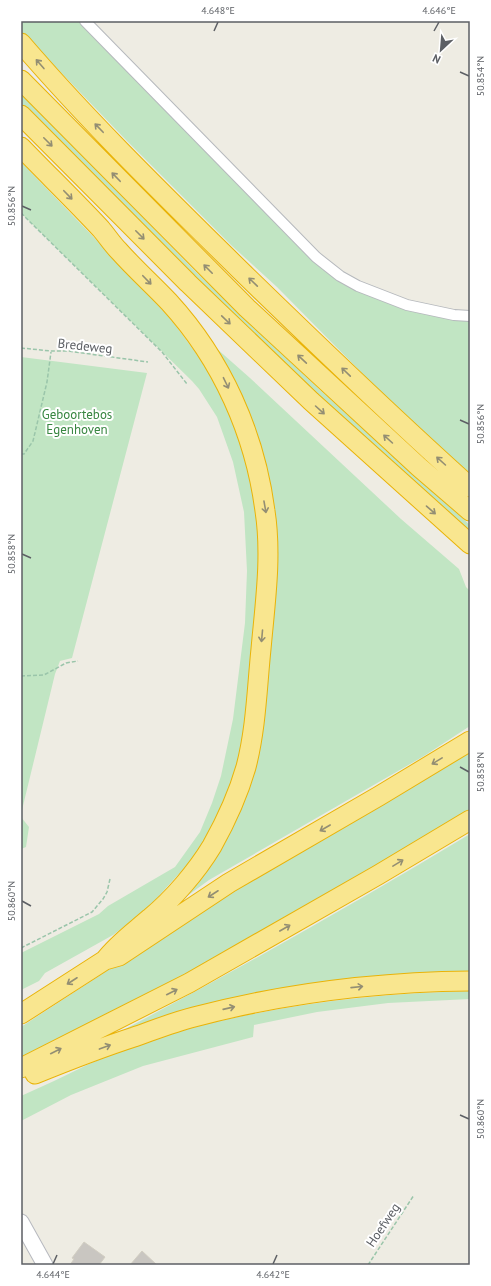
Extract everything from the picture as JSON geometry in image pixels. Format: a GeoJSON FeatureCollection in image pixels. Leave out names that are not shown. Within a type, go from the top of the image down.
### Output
{"type":"FeatureCollection","features":[{"type":"Feature","properties":{"kind":"highway"},"geometry":{"type":"LineString","coordinates":[[21,43],[58,86],[185,216],[408,432],[470,487]]}},
{"type":"Feature","properties":{"kind":"highway"},"geometry":{"type":"LineString","coordinates":[[21,80],[247,308],[413,462],[470,511]]}},
{"type":"Feature","properties":{"kind":"highway"},"geometry":{"type":"LineString","coordinates":[[21,115],[188,283],[316,406],[470,544]]}},
{"type":"Feature","properties":{"kind":"highway"},"geometry":{"type":"LineString","coordinates":[[21,147],[102,230],[117,250],[170,304],[202,344],[225,380],[242,421],[257,464],[266,513],[267,550],[265,597],[256,709],[246,767],[236,797],[223,826],[192,875],[152,916],[114,948],[105,960]]}},
{"type":"Feature","properties":{"kind":"highway"},"geometry":{"type":"LineString","coordinates":[[102,230],[144,261],[188,283]]}},
{"type":"Feature","properties":{"kind":"highway"},"geometry":{"type":"LineString","coordinates":[[21,1014],[105,960],[119,956],[229,884],[470,741]]}},
{"type":"Feature","properties":{"kind":"highway"},"geometry":{"type":"LineString","coordinates":[[21,1068],[189,983],[371,879],[470,820]]}},
{"type":"Feature","properties":{"kind":"highway"},"geometry":{"type":"LineString","coordinates":[[21,1080],[96,1050],[154,1030],[192,1018],[251,1003],[300,994],[349,988],[422,982],[470,981]]}},
{"type":"Feature","properties":{"kind":"street"},"geometry":{"type":"LineString","coordinates":[[85,21],[316,257],[340,276],[358,286],[407,305],[454,315],[470,316]]}},
{"type":"Feature","properties":{"kind":"street"},"geometry":{"type":"LineString","coordinates":[[21,1222],[45,1265]]}},
{"type":"Feature","properties":{"kind":"path"},"geometry":{"type":"LineString","coordinates":[[21,213],[162,352],[187,384]]}},
{"type":"Feature","properties":{"kind":"path","name":"Bredeweg"},"geometry":{"type":"LineString","coordinates":[[21,348],[148,362]]}},
{"type":"Feature","properties":{"kind":"path"},"geometry":{"type":"LineString","coordinates":[[21,454],[24,454],[33,441],[47,382],[51,351]]}},
{"type":"Feature","properties":{"kind":"path"},"geometry":{"type":"LineString","coordinates":[[21,676],[44,675],[66,663],[78,662]]}},
{"type":"Feature","properties":{"kind":"path"},"geometry":{"type":"LineString","coordinates":[[21,948],[92,912],[107,892],[110,879]]}},
{"type":"Feature","properties":{"kind":"path","name":"Hoefweg"},"geometry":{"type":"LineString","coordinates":[[368,1265],[414,1195]]}},
{"type":"Feature","properties":{"kind":"green space"},"geometry":{"type":"Polygon","coordinates":[[[21,21],[82,21],[335,278],[470,320],[470,477],[424,436],[277,287],[231,245],[127,141],[21,31],[21,21]]]}},
{"type":"Feature","properties":{"kind":"green space"},"geometry":{"type":"Polygon","coordinates":[[[21,92],[195,271],[319,389],[470,525],[470,534],[315,394],[105,189],[21,103],[21,92]]]}},
{"type":"Feature","properties":{"kind":"green space"},"geometry":{"type":"Polygon","coordinates":[[[21,162],[139,284],[173,322],[207,368],[233,416],[247,459],[257,503],[260,581],[247,718],[240,757],[230,791],[215,823],[196,855],[146,910],[113,935],[45,973],[39,981],[21,990],[21,953],[99,914],[108,906],[175,867],[200,832],[221,776],[233,719],[245,623],[247,571],[244,512],[233,462],[217,417],[192,381],[21,213],[21,162]]]}},
{"type":"Feature","properties":{"kind":"green space"},"geometry":{"type":"Polygon","coordinates":[[[207,340],[250,378],[401,519],[459,569],[466,587],[470,591],[470,726],[424,756],[209,880],[183,899],[238,811],[272,531],[207,340]]]}},
{"type":"Feature","properties":{"kind":"green space","name":"Geboortebos Egenhoven"},"geometry":{"type":"Polygon","coordinates":[[[21,357],[147,373],[72,658],[60,661],[55,674],[21,814],[21,357]]]}},
{"type":"Feature","properties":{"kind":"green space"},"geometry":{"type":"Polygon","coordinates":[[[470,748],[470,811],[149,998],[21,1062],[21,1027],[186,919],[470,748]]]}},
{"type":"Feature","properties":{"kind":"green space"},"geometry":{"type":"Polygon","coordinates":[[[21,817],[29,827],[26,847],[21,849],[21,817]]]}},
{"type":"Feature","properties":{"kind":"green space"},"geometry":{"type":"Polygon","coordinates":[[[470,834],[470,974],[110,1037],[292,938],[470,834]]]}},
{"type":"Feature","properties":{"kind":"green space"},"geometry":{"type":"Polygon","coordinates":[[[470,991],[470,999],[388,1003],[317,1012],[254,1025],[253,1037],[143,1066],[71,1095],[21,1121],[21,1096],[123,1049],[165,1035],[251,1014],[294,1006],[381,996],[470,991]]]}},
{"type":"Feature","properties":{"kind":"building"},"geometry":{"type":"Polygon","coordinates":[[[84,1242],[105,1257],[99,1265],[70,1265],[74,1259],[72,1258],[84,1242]]]}},
{"type":"Feature","properties":{"kind":"building"},"geometry":{"type":"Polygon","coordinates":[[[142,1251],[157,1265],[130,1265],[142,1251]]]}}]}
